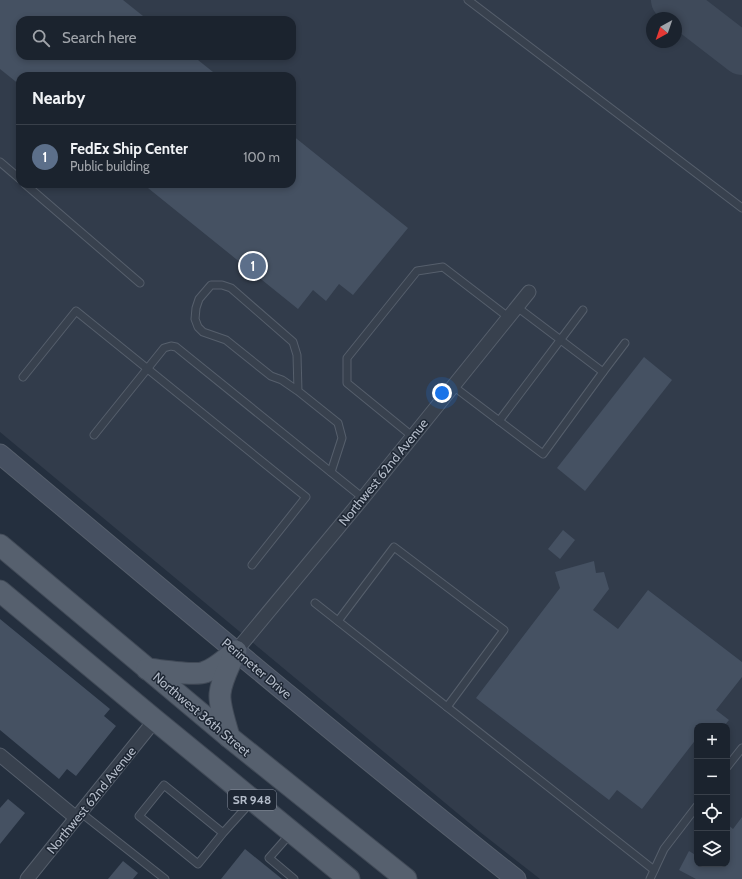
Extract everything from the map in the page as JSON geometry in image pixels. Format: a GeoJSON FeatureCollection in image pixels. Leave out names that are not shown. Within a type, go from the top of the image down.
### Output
{"type":"FeatureCollection","features":[{"type":"Feature","properties":{"kind":"main road","name":"Northwest 36th Street"},"geometry":{"type":"LineString","coordinates":[[0,545],[229,737],[406,879]]}},
{"type":"Feature","properties":{"kind":"main road","name":"SR 948"},"geometry":{"type":"LineString","coordinates":[[0,591],[291,833],[349,879]]}},
{"type":"Feature","properties":{"kind":"main road"},"geometry":{"type":"LineString","coordinates":[[147,669],[194,674],[204,673],[212,669],[236,651]]}},
{"type":"Feature","properties":{"kind":"main road"},"geometry":{"type":"LineString","coordinates":[[229,737],[220,700],[220,693],[236,651]]}},
{"type":"Feature","properties":{"kind":"street","name":"Northwest 62nd Avenue"},"geometry":{"type":"LineString","coordinates":[[236,651],[363,498],[529,292]]}},
{"type":"Feature","properties":{"kind":"street","name":"Perimeter Drive"},"geometry":{"type":"LineString","coordinates":[[0,454],[236,651],[457,833],[516,879]]}},
{"type":"Feature","properties":{"kind":"street","name":"Northwest 62nd Avenue"},"geometry":{"type":"LineString","coordinates":[[27,879],[155,720]]}},
{"type":"Feature","properties":{"kind":"street"},"geometry":{"type":"LineString","coordinates":[[0,755],[78,814]]}},
{"type":"Feature","properties":{"kind":"lane"},"geometry":{"type":"LineString","coordinates":[[468,0],[742,208]]}},
{"type":"Feature","properties":{"kind":"lane"},"geometry":{"type":"LineString","coordinates":[[0,162],[16,176]]}},
{"type":"Feature","properties":{"kind":"lane"},"geometry":{"type":"LineString","coordinates":[[31,188],[140,283]]}},
{"type":"Feature","properties":{"kind":"lane"},"geometry":{"type":"LineString","coordinates":[[412,436],[347,383],[347,358],[417,272],[443,267],[508,317]]}},
{"type":"Feature","properties":{"kind":"lane"},"geometry":{"type":"LineString","coordinates":[[298,391],[297,355],[293,342],[231,288],[222,285],[211,285],[199,299],[196,308],[195,319],[198,327],[203,332],[226,340],[271,376],[282,380],[298,391],[338,423],[342,438],[331,472]]}},
{"type":"Feature","properties":{"kind":"lane"},"geometry":{"type":"LineString","coordinates":[[517,307],[603,372]]}},
{"type":"Feature","properties":{"kind":"lane"},"geometry":{"type":"LineString","coordinates":[[499,421],[583,310]]}},
{"type":"Feature","properties":{"kind":"lane"},"geometry":{"type":"LineString","coordinates":[[23,377],[76,311],[306,498],[252,565]]}},
{"type":"Feature","properties":{"kind":"lane"},"geometry":{"type":"LineString","coordinates":[[453,386],[542,454],[625,343]]}},
{"type":"Feature","properties":{"kind":"lane"},"geometry":{"type":"LineString","coordinates":[[94,435],[164,348],[172,346],[176,347],[363,498]]}},
{"type":"Feature","properties":{"kind":"lane"},"geometry":{"type":"LineString","coordinates":[[338,622],[394,547],[504,630],[447,707]]}},
{"type":"Feature","properties":{"kind":"lane"},"geometry":{"type":"LineString","coordinates":[[315,603],[654,870]]}},
{"type":"Feature","properties":{"kind":"lane"},"geometry":{"type":"LineString","coordinates":[[730,763],[742,748]]}},
{"type":"Feature","properties":{"kind":"lane"},"geometry":{"type":"LineString","coordinates":[[223,833],[164,785],[139,816],[198,864],[223,833],[253,800]]}},
{"type":"Feature","properties":{"kind":"lane"},"geometry":{"type":"LineString","coordinates":[[650,879],[664,849],[694,810]]}},
{"type":"Feature","properties":{"kind":"lane"},"geometry":{"type":"LineString","coordinates":[[78,814],[165,879]]}},
{"type":"Feature","properties":{"kind":"lane"},"geometry":{"type":"LineString","coordinates":[[291,833],[269,858],[294,879]]}},
{"type":"Feature","properties":{"kind":"shaded area"},"geometry":{"type":"Polygon","coordinates":[[[0,0],[742,0],[742,879],[540,879],[480,832],[0,432],[0,0]]]}},
{"type":"Feature","properties":{"kind":"building"},"geometry":{"type":"Polygon","coordinates":[[[0,0],[123,0],[143,16],[16,16],[16,60],[198,60],[213,72],[16,72],[16,82],[0,69],[0,0]]]}},
{"type":"Feature","properties":{"kind":"building"},"geometry":{"type":"Polygon","coordinates":[[[296,138],[408,228],[353,295],[339,284],[326,301],[313,290],[298,309],[148,188],[296,188],[296,138]]]}},
{"type":"Feature","properties":{"kind":"building"},"geometry":{"type":"Polygon","coordinates":[[[644,357],[672,380],[585,491],[557,468],[644,357]]]}},
{"type":"Feature","properties":{"kind":"building"},"geometry":{"type":"Polygon","coordinates":[[[563,530],[575,540],[560,559],[548,549],[563,530]]]}},
{"type":"Feature","properties":{"kind":"building"},"geometry":{"type":"Polygon","coordinates":[[[594,561],[596,573],[604,572],[609,589],[593,610],[618,629],[648,590],[742,662],[742,677],[716,710],[729,720],[726,723],[694,723],[694,742],[642,809],[617,790],[609,800],[476,698],[560,588],[555,572],[594,561]]]}},
{"type":"Feature","properties":{"kind":"building"},"geometry":{"type":"Polygon","coordinates":[[[0,619],[110,709],[104,716],[116,726],[76,776],[67,769],[59,779],[0,730],[0,619]]]}},
{"type":"Feature","properties":{"kind":"building"},"geometry":{"type":"Polygon","coordinates":[[[8,799],[25,813],[0,844],[0,808],[8,799]]]}},
{"type":"Feature","properties":{"kind":"building"},"geometry":{"type":"Polygon","coordinates":[[[742,817],[742,879],[696,879],[679,870],[689,851],[694,854],[694,867],[730,867],[730,826],[733,829],[742,817]]]}},
{"type":"Feature","properties":{"kind":"building"},"geometry":{"type":"Polygon","coordinates":[[[245,849],[282,879],[221,879],[245,849]]]}},
{"type":"Feature","properties":{"kind":"building"},"geometry":{"type":"Polygon","coordinates":[[[123,861],[138,873],[133,879],[108,879],[123,861]]]}},
{"type":"Feature","properties":{"kind":"taxiway"},"geometry":{"type":"LineString","coordinates":[[672,0],[742,54]]}},
{"type":"Feature","properties":{"kind":"place","name":"FedEx Ship Center"},"geometry":{"type":"Point","coordinates":[253,266]}}]}
